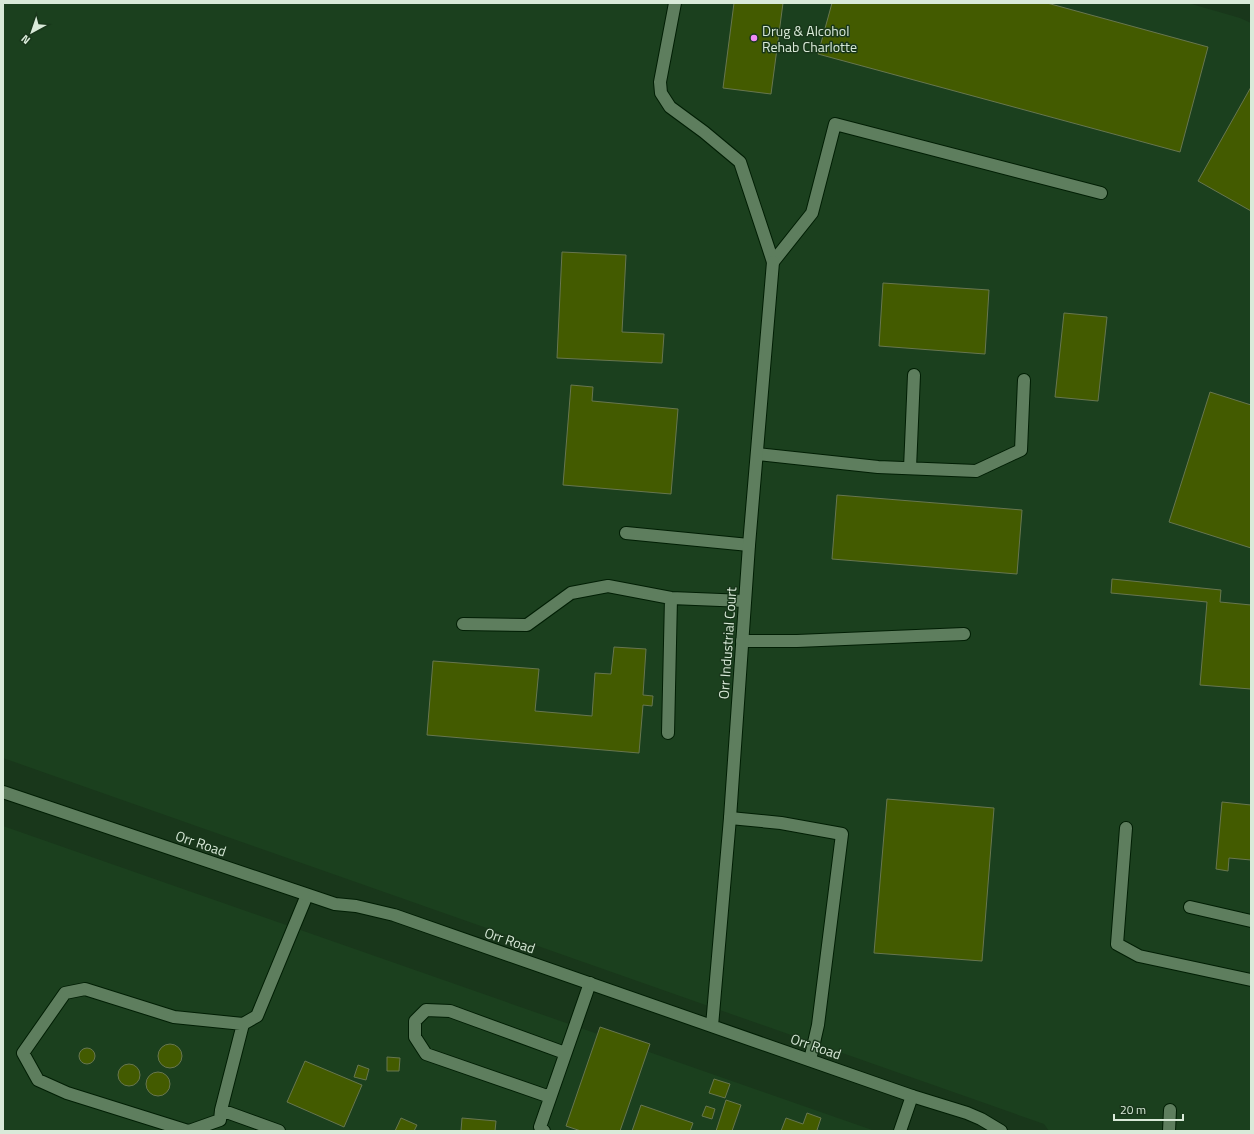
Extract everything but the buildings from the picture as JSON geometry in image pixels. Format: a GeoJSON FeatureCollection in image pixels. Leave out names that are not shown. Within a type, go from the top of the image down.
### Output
{"type":"FeatureCollection","features":[{"type":"Feature","properties":{"kind":"street"},"geometry":{"type":"LineString","coordinates":[[674,3],[660,82],[661,93],[670,107],[704,132],[740,162],[773,262]]}},
{"type":"Feature","properties":{"kind":"street"},"geometry":{"type":"LineString","coordinates":[[773,262],[812,213],[835,124],[1101,193]]}},
{"type":"Feature","properties":{"kind":"street","name":"Orr Industrial Court"},"geometry":{"type":"LineString","coordinates":[[712,1026],[730,818],[749,545],[773,262]]}},
{"type":"Feature","properties":{"kind":"street"},"geometry":{"type":"LineString","coordinates":[[910,468],[914,375]]}},
{"type":"Feature","properties":{"kind":"street"},"geometry":{"type":"LineString","coordinates":[[757,454],[878,468],[976,471],[1021,450],[1024,380]]}},
{"type":"Feature","properties":{"kind":"street"},"geometry":{"type":"LineString","coordinates":[[626,533],[749,545]]}},
{"type":"Feature","properties":{"kind":"street"},"geometry":{"type":"LineString","coordinates":[[463,624],[527,625],[571,593],[608,586],[670,598],[745,601]]}},
{"type":"Feature","properties":{"kind":"street"},"geometry":{"type":"LineString","coordinates":[[668,733],[670,598]]}},
{"type":"Feature","properties":{"kind":"street"},"geometry":{"type":"LineString","coordinates":[[742,641],[797,641],[964,634]]}},
{"type":"Feature","properties":{"kind":"street","name":"Orr Road"},"geometry":{"type":"LineString","coordinates":[[3,792],[335,904],[356,906],[394,915],[912,1096],[966,1112],[981,1118],[1001,1131]]}},
{"type":"Feature","properties":{"kind":"street"},"geometry":{"type":"LineString","coordinates":[[730,818],[781,823],[842,834],[818,1025],[810,1060]]}},
{"type":"Feature","properties":{"kind":"street"},"geometry":{"type":"LineString","coordinates":[[1126,828],[1117,944],[1139,956],[1251,980]]}},
{"type":"Feature","properties":{"kind":"street"},"geometry":{"type":"LineString","coordinates":[[243,1024],[220,1120],[189,1131],[68,1093],[38,1080],[23,1053],[65,993],[85,989],[174,1017],[243,1024],[257,1016],[307,895]]}},
{"type":"Feature","properties":{"kind":"street"},"geometry":{"type":"LineString","coordinates":[[1190,907],[1251,921]]}},
{"type":"Feature","properties":{"kind":"street"},"geometry":{"type":"LineString","coordinates":[[544,1131],[540,1127],[590,984]]}},
{"type":"Feature","properties":{"kind":"street"},"geometry":{"type":"LineString","coordinates":[[550,1097],[426,1054],[415,1037],[415,1021],[426,1010],[450,1011],[565,1053]]}},
{"type":"Feature","properties":{"kind":"street"},"geometry":{"type":"LineString","coordinates":[[900,1131],[912,1096]]}},
{"type":"Feature","properties":{"kind":"street"},"geometry":{"type":"LineString","coordinates":[[222,1110],[279,1131]]}},
{"type":"Feature","properties":{"kind":"street"},"geometry":{"type":"LineString","coordinates":[[1169,1131],[1170,1110]]}},
{"type":"Feature","properties":{"kind":"shaded area"},"geometry":{"type":"Polygon","coordinates":[[[3,3],[1188,3],[1240,18],[1251,23],[1251,1131],[1049,1131],[1044,1124],[3,758],[3,3]]]}},
{"type":"Feature","properties":{"kind":"shaded area"},"geometry":{"type":"Polygon","coordinates":[[[3,826],[875,1131],[3,1131],[3,826]]]}},
{"type":"Feature","properties":{"kind":"place","name":"Drug & Alcohol Rehab Charlotte"},"geometry":{"type":"Point","coordinates":[754,38]}}]}
